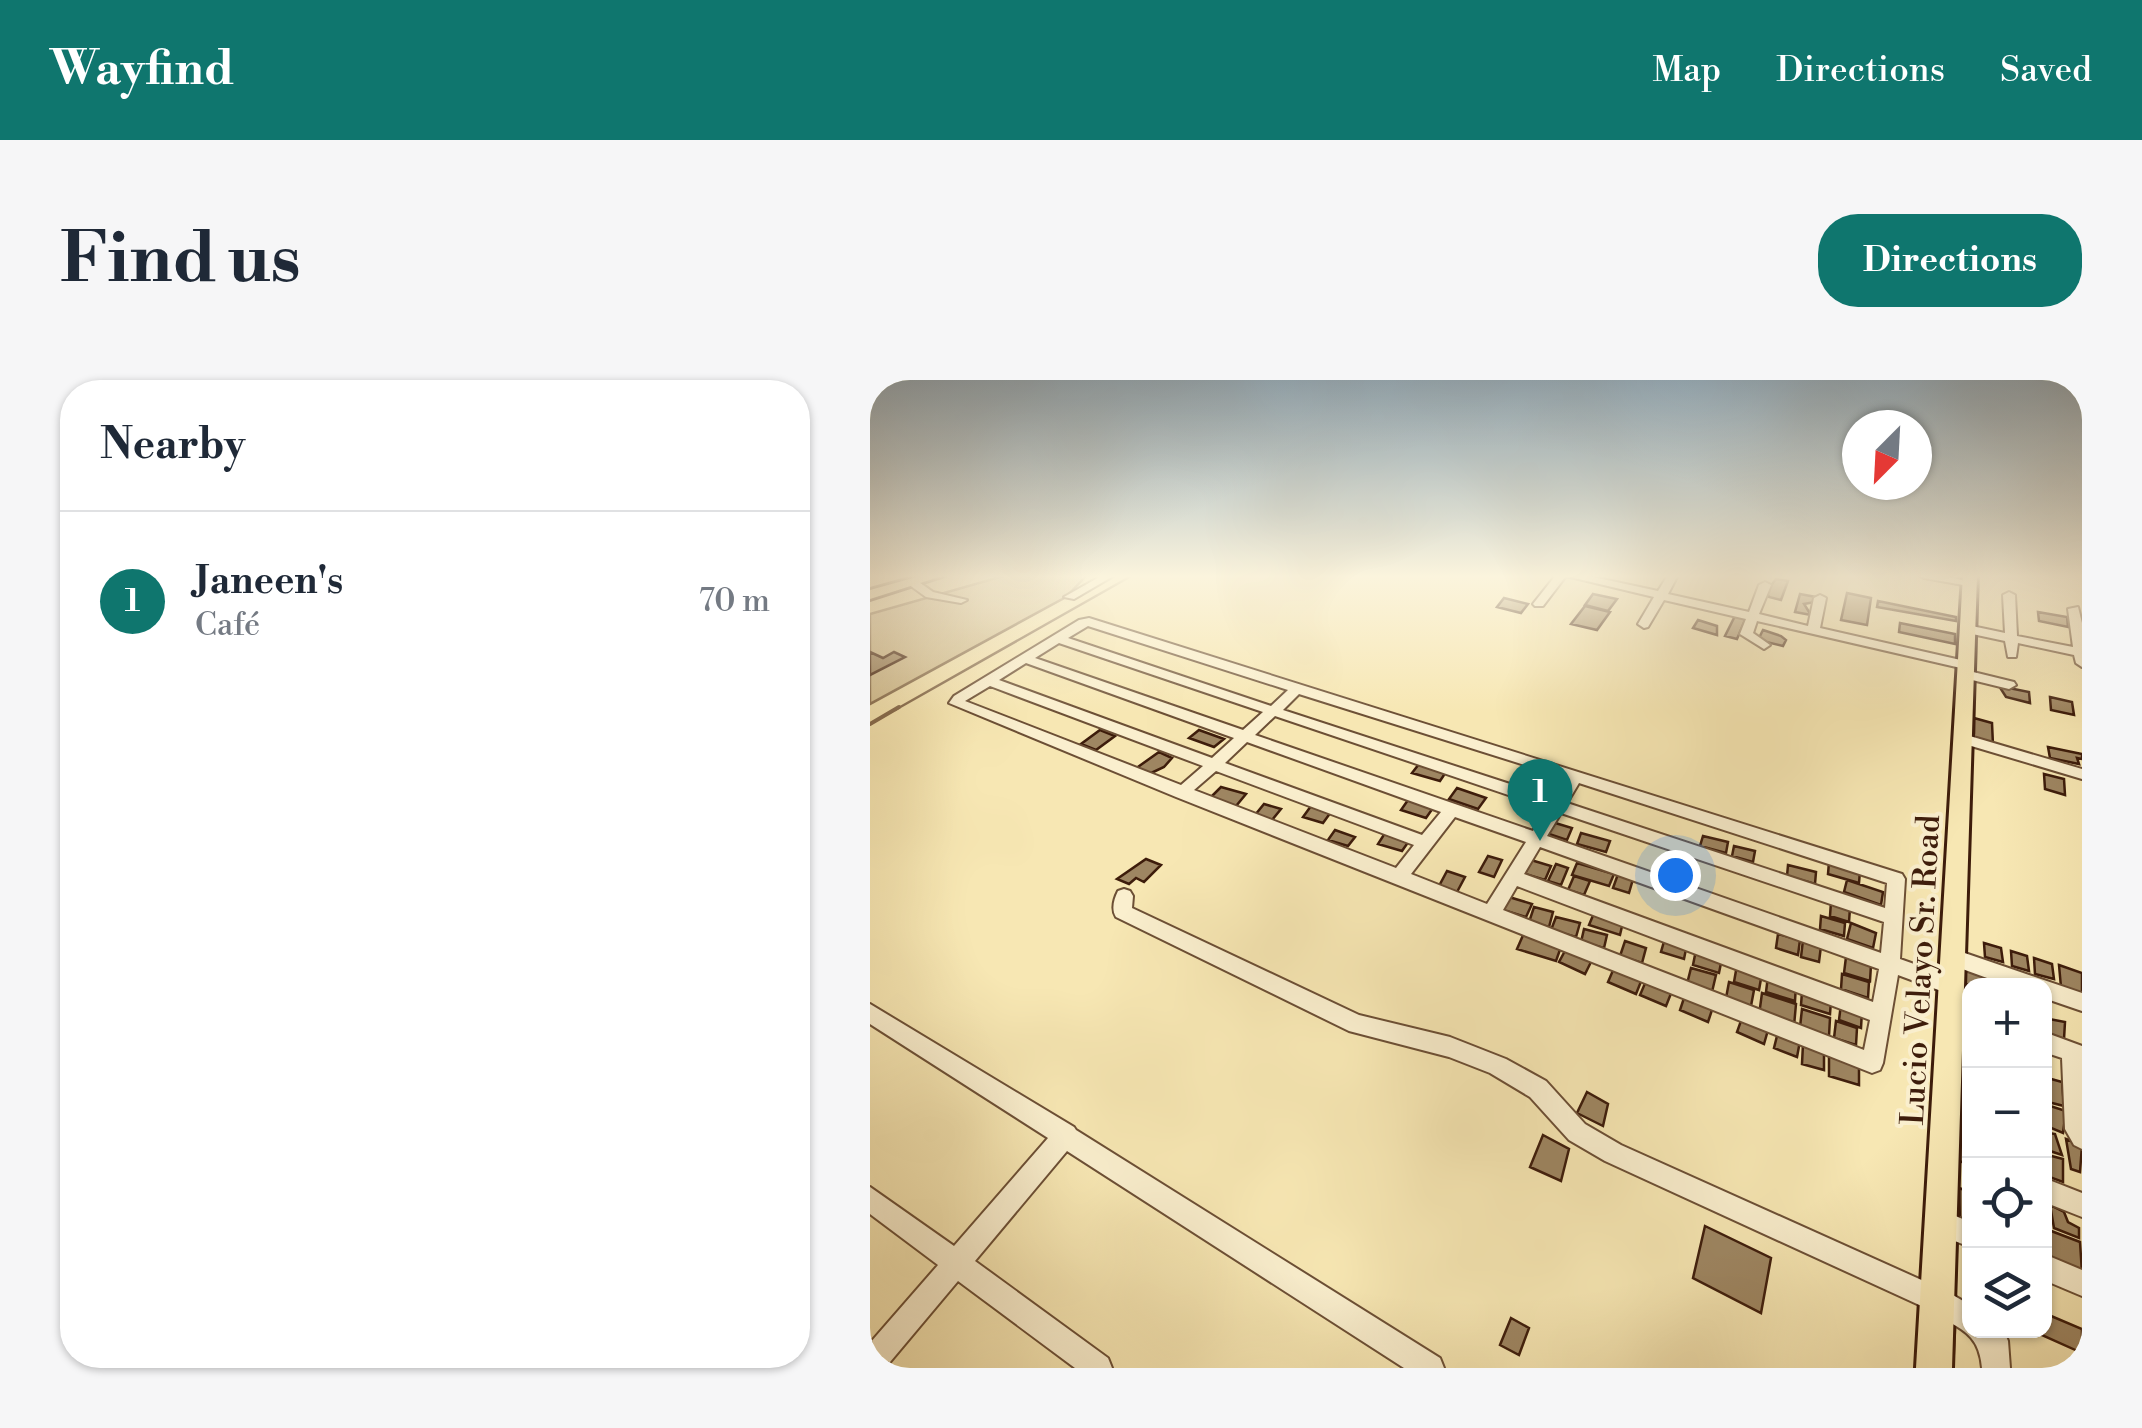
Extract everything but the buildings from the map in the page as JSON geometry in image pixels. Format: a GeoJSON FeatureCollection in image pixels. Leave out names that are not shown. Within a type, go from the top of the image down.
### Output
{"type":"FeatureCollection","features":[{"type":"Feature","properties":{"kind":"main road","name":"Lucio Velayo Sr. Road"},"geometry":{"type":"LineString","coordinates":[[1934,1368],[1968,621]]}},
{"type":"Feature","properties":{"kind":"street"},"geometry":{"type":"LineString","coordinates":[[1752,621],[1746,634],[1764,645]]}},
{"type":"Feature","properties":{"kind":"street"},"geometry":{"type":"LineString","coordinates":[[1767,621],[1965,670],[2009,685]]}},
{"type":"Feature","properties":{"kind":"street"},"geometry":{"type":"LineString","coordinates":[[1813,631],[1815,621]]}},
{"type":"Feature","properties":{"kind":"street"},"geometry":{"type":"LineString","coordinates":[[2010,621],[2012,654]]}},
{"type":"Feature","properties":{"kind":"street"},"geometry":{"type":"LineString","coordinates":[[1967,630],[2081,656],[2076,621]]}},
{"type":"Feature","properties":{"kind":"street"},"geometry":{"type":"LineString","coordinates":[[1089,622],[1892,878],[1898,883],[1890,964],[1874,1060],[1863,1063],[956,703],[1026,659],[1089,622]]}},
{"type":"Feature","properties":{"kind":"street"},"geometry":{"type":"LineString","coordinates":[[1060,639],[1894,918]]}},
{"type":"Feature","properties":{"kind":"street"},"geometry":{"type":"LineString","coordinates":[[1026,659],[1952,986]]}},
{"type":"Feature","properties":{"kind":"street"},"geometry":{"type":"LineString","coordinates":[[989,681],[1425,843]]}},
{"type":"Feature","properties":{"kind":"street"},"geometry":{"type":"LineString","coordinates":[[1182,792],[1297,689]]}},
{"type":"Feature","properties":{"kind":"street"},"geometry":{"type":"LineString","coordinates":[[1963,739],[2082,774]]}},
{"type":"Feature","properties":{"kind":"street"},"geometry":{"type":"LineString","coordinates":[[1491,913],[1575,776]]}},
{"type":"Feature","properties":{"kind":"street"},"geometry":{"type":"LineString","coordinates":[[1398,878],[1451,810]]}},
{"type":"Feature","properties":{"kind":"street"},"geometry":{"type":"LineString","coordinates":[[1513,876],[1882,1015]]}},
{"type":"Feature","properties":{"kind":"street"},"geometry":{"type":"LineString","coordinates":[[1124,896],[1122,912],[1189,946],[1356,1024],[1450,1047],[1498,1066],[1538,1088],[1577,1132],[1613,1153],[1938,1300],[1962,1316]]}},
{"type":"Feature","properties":{"kind":"street"},"geometry":{"type":"LineString","coordinates":[[1953,957],[2000,978]]}},
{"type":"Feature","properties":{"kind":"street"},"geometry":{"type":"LineString","coordinates":[[2052,992],[2082,1002]]}},
{"type":"Feature","properties":{"kind":"street"},"geometry":{"type":"LineString","coordinates":[[870,1012],[1430,1368]]}},
{"type":"Feature","properties":{"kind":"street"},"geometry":{"type":"LineString","coordinates":[[2052,1045],[2077,1054],[2078,1129],[2082,1137]]}},
{"type":"Feature","properties":{"kind":"street"},"geometry":{"type":"LineString","coordinates":[[870,1364],[1066,1134]]}},
{"type":"Feature","properties":{"kind":"street"},"geometry":{"type":"LineString","coordinates":[[2052,1193],[2082,1205]]}},
{"type":"Feature","properties":{"kind":"street"},"geometry":{"type":"LineString","coordinates":[[870,1199],[1098,1368]]}},
{"type":"Feature","properties":{"kind":"street"},"geometry":{"type":"LineString","coordinates":[[1941,1223],[1962,1232]]}},
{"type":"Feature","properties":{"kind":"street"},"geometry":{"type":"LineString","coordinates":[[2052,1270],[2082,1283]]}},
{"type":"Feature","properties":{"kind":"street"},"geometry":{"type":"LineString","coordinates":[[1991,1338],[1996,1368]]}},
{"type":"Feature","properties":{"kind":"shaded area"},"geometry":{"type":"Polygon","coordinates":[[[870,621],[1022,621],[870,704],[870,621]]]}},
{"type":"Feature","properties":{"kind":"waterway"},"geometry":{"type":"LineString","coordinates":[[895,710],[1052,621]]}},
{"type":"Feature","properties":{"kind":"waterway"},"geometry":{"type":"LineString","coordinates":[[870,724],[899,707]]}},
{"type":"Feature","properties":{"kind":"waterway"},"geometry":{"type":"LineString","coordinates":[[1954,1299],[1956,1239]]}},
{"type":"Feature","properties":{"kind":"waterway"},"geometry":{"type":"LineString","coordinates":[[1952,1366],[1954,1325]]}},
{"type":"Feature","properties":{"kind":"place","name":"Janeen's"},"geometry":{"type":"Point","coordinates":[1540,841]}}]}
